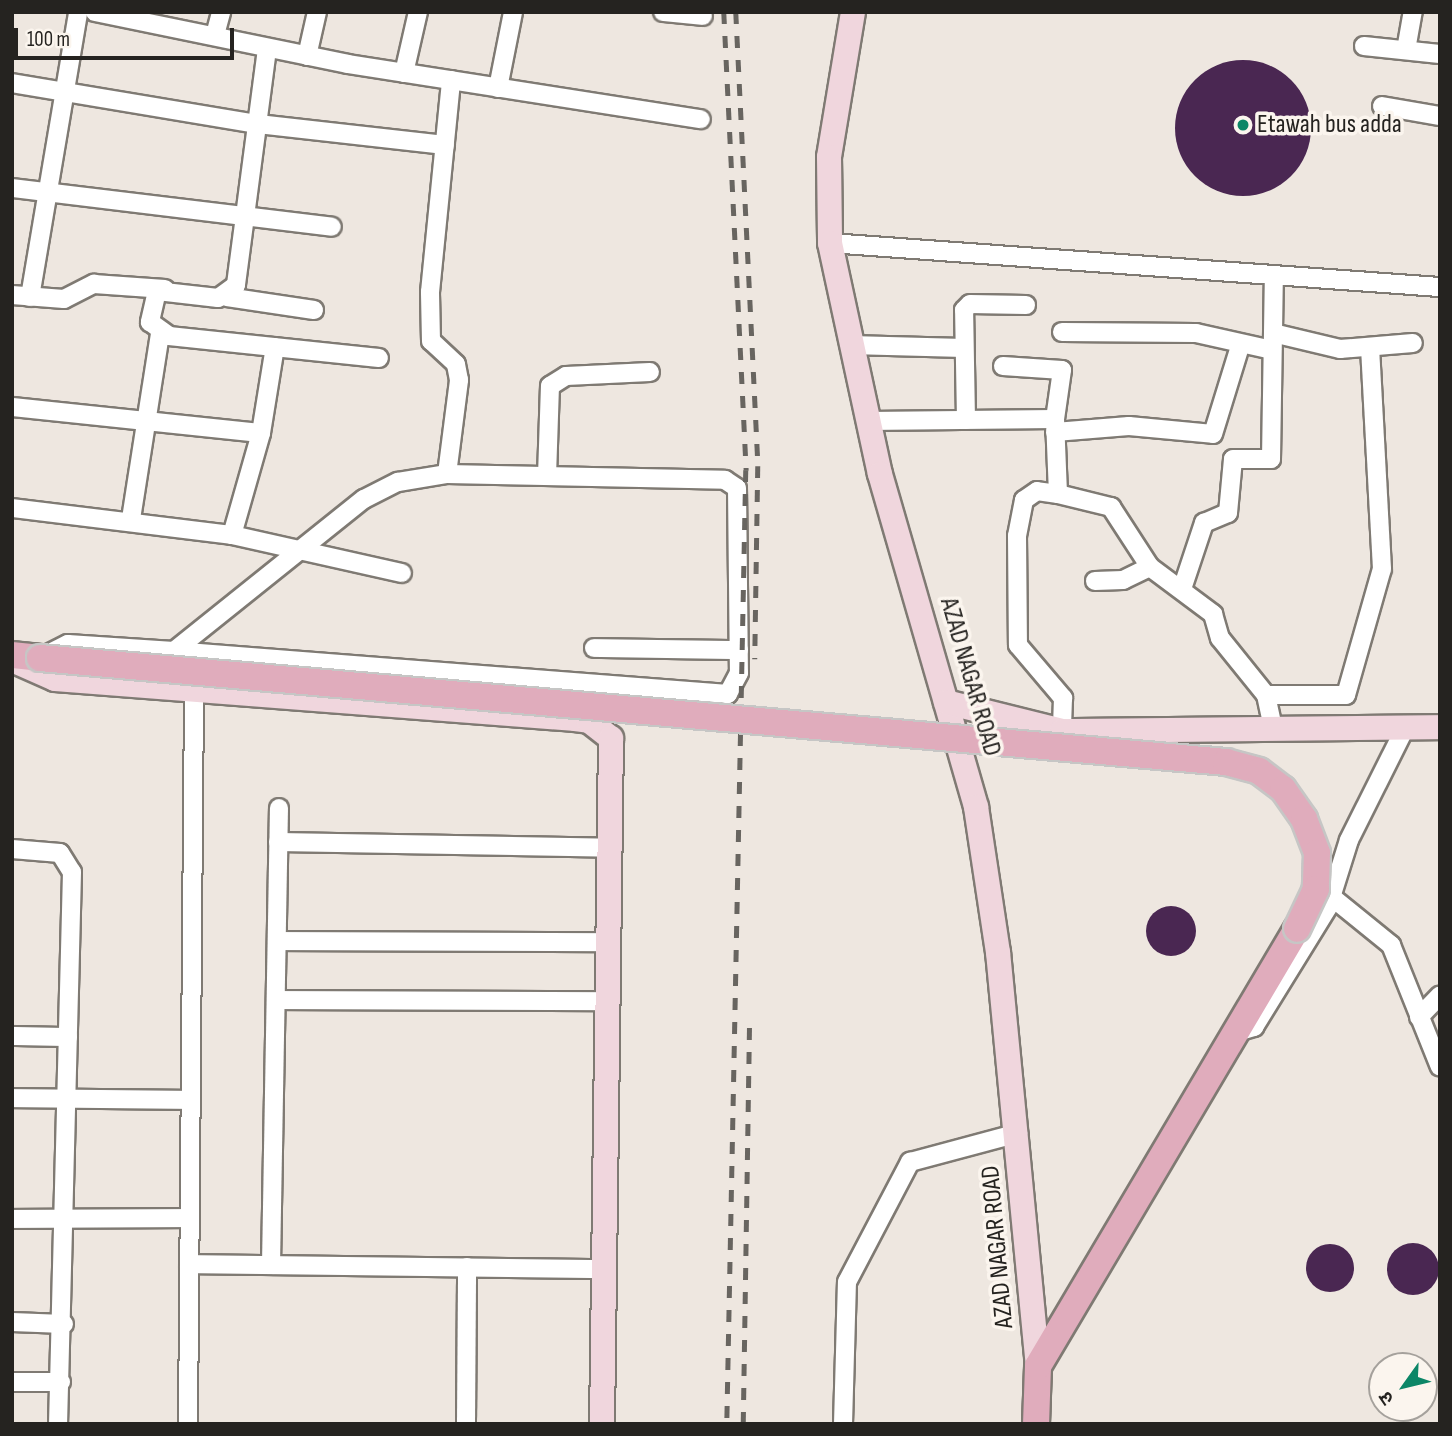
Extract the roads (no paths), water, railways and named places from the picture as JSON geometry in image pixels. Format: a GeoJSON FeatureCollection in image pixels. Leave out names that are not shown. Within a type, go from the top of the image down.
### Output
{"type":"FeatureCollection","features":[{"type":"Feature","properties":{"kind":"main road"},"geometry":{"type":"LineString","coordinates":[[12,657],[1226,762],[1259,771],[1283,789],[1304,819],[1317,853],[1316,889],[1297,929],[1240,1031],[1038,1366],[1036,1424]]}},
{"type":"Feature","properties":{"kind":"street"},"geometry":{"type":"LineString","coordinates":[[78,12],[49,194],[21,296],[72,298],[94,284],[165,289],[314,310]]}},
{"type":"Feature","properties":{"kind":"street"},"geometry":{"type":"LineString","coordinates":[[95,12],[126,15],[267,49],[701,119]]}},
{"type":"Feature","properties":{"kind":"street"},"geometry":{"type":"LineString","coordinates":[[215,35],[222,12]]}},
{"type":"Feature","properties":{"kind":"street"},"geometry":{"type":"LineString","coordinates":[[307,56],[317,12]]}},
{"type":"Feature","properties":{"kind":"street"},"geometry":{"type":"LineString","coordinates":[[404,73],[418,12]]}},
{"type":"Feature","properties":{"kind":"street"},"geometry":{"type":"LineString","coordinates":[[663,12],[703,16]]}},
{"type":"Feature","properties":{"kind":"street","name":"AZAD NAGAR ROAD"},"geometry":{"type":"LineString","coordinates":[[853,12],[829,157],[830,243],[868,421],[976,807],[1018,1133],[1038,1366]]}},
{"type":"Feature","properties":{"kind":"street"},"geometry":{"type":"LineString","coordinates":[[1406,50],[1413,12]]}},
{"type":"Feature","properties":{"kind":"street"},"geometry":{"type":"LineString","coordinates":[[498,88],[507,13]]}},
{"type":"Feature","properties":{"kind":"street"},"geometry":{"type":"LineString","coordinates":[[1364,46],[1440,54]]}},
{"type":"Feature","properties":{"kind":"street"},"geometry":{"type":"LineString","coordinates":[[227,297],[236,285],[267,49]]}},
{"type":"Feature","properties":{"kind":"street"},"geometry":{"type":"LineString","coordinates":[[447,474],[459,380],[456,364],[431,341],[430,292],[452,80]]}},
{"type":"Feature","properties":{"kind":"street"},"geometry":{"type":"LineString","coordinates":[[12,83],[258,124],[445,145]]}},
{"type":"Feature","properties":{"kind":"street"},"geometry":{"type":"LineString","coordinates":[[1382,106],[1440,116]]}},
{"type":"Feature","properties":{"kind":"street"},"geometry":{"type":"LineString","coordinates":[[12,188],[246,213],[332,227]]}},
{"type":"Feature","properties":{"kind":"street"},"geometry":{"type":"LineString","coordinates":[[830,243],[1440,287]]}},
{"type":"Feature","properties":{"kind":"street"},"geometry":{"type":"LineString","coordinates":[[1182,589],[1204,523],[1228,513],[1233,459],[1271,459],[1274,275]]}},
{"type":"Feature","properties":{"kind":"street"},"geometry":{"type":"LineString","coordinates":[[165,289],[153,297],[150,323],[160,334],[379,358]]}},
{"type":"Feature","properties":{"kind":"street"},"geometry":{"type":"LineString","coordinates":[[965,420],[966,306],[1026,305]]}},
{"type":"Feature","properties":{"kind":"street"},"geometry":{"type":"LineString","coordinates":[[1062,332],[1196,334],[1240,346],[1273,342],[1370,350],[1413,343]]}},
{"type":"Feature","properties":{"kind":"street"},"geometry":{"type":"LineString","coordinates":[[131,519],[160,334]]}},
{"type":"Feature","properties":{"kind":"street"},"geometry":{"type":"LineString","coordinates":[[850,345],[964,348]]}},
{"type":"Feature","properties":{"kind":"street"},"geometry":{"type":"LineString","coordinates":[[868,421],[965,420],[1129,426],[1213,434],[1240,346]]}},
{"type":"Feature","properties":{"kind":"street"},"geometry":{"type":"LineString","coordinates":[[232,535],[261,433],[275,348]]}},
{"type":"Feature","properties":{"kind":"street"},"geometry":{"type":"LineString","coordinates":[[1266,695],[1346,695],[1382,569],[1370,350]]}},
{"type":"Feature","properties":{"kind":"street"},"geometry":{"type":"LineString","coordinates":[[1003,366],[1062,370],[1055,425],[1058,495]]}},
{"type":"Feature","properties":{"kind":"street"},"geometry":{"type":"LineString","coordinates":[[547,476],[550,386],[566,376],[650,372]]}},
{"type":"Feature","properties":{"kind":"street"},"geometry":{"type":"LineString","coordinates":[[12,407],[261,433]]}},
{"type":"Feature","properties":{"kind":"street"},"geometry":{"type":"LineString","coordinates":[[40,658],[68,644],[721,696],[738,683],[734,483],[447,474],[379,490],[174,651]]}},
{"type":"Feature","properties":{"kind":"street"},"geometry":{"type":"LineString","coordinates":[[1062,730],[1063,698],[1018,645],[1024,500],[1037,491],[1111,507],[1150,567],[1213,614],[1220,638],[1266,695],[1273,729]]}},
{"type":"Feature","properties":{"kind":"street"},"geometry":{"type":"LineString","coordinates":[[12,508],[131,519],[232,535],[298,553],[401,573]]}},
{"type":"Feature","properties":{"kind":"street"},"geometry":{"type":"LineString","coordinates":[[1095,581],[1124,580],[1150,567]]}},
{"type":"Feature","properties":{"kind":"street"},"geometry":{"type":"LineString","coordinates":[[594,648],[739,650]]}},
{"type":"Feature","properties":{"kind":"street"},"geometry":{"type":"LineString","coordinates":[[12,657],[55,679],[589,721],[611,738],[614,753],[602,1269],[602,1424]]}},
{"type":"Feature","properties":{"kind":"street"},"geometry":{"type":"LineString","coordinates":[[188,1424],[194,689]]}},
{"type":"Feature","properties":{"kind":"street"},"geometry":{"type":"LineString","coordinates":[[946,702],[1062,730],[1440,727]]}},
{"type":"Feature","properties":{"kind":"street"},"geometry":{"type":"LineString","coordinates":[[1240,1031],[1254,1027],[1333,898],[1349,840],[1405,728]]}},
{"type":"Feature","properties":{"kind":"street"},"geometry":{"type":"LineString","coordinates":[[271,1265],[279,808]]}},
{"type":"Feature","properties":{"kind":"street"},"geometry":{"type":"LineString","coordinates":[[278,842],[612,848]]}},
{"type":"Feature","properties":{"kind":"street"},"geometry":{"type":"LineString","coordinates":[[12,849],[60,853],[72,872],[64,1324],[58,1424]]}},
{"type":"Feature","properties":{"kind":"street"},"geometry":{"type":"LineString","coordinates":[[1333,898],[1391,945],[1440,1067]]}},
{"type":"Feature","properties":{"kind":"street"},"geometry":{"type":"LineString","coordinates":[[277,941],[610,942]]}},
{"type":"Feature","properties":{"kind":"street"},"geometry":{"type":"LineString","coordinates":[[1419,1017],[1440,995]]}},
{"type":"Feature","properties":{"kind":"street"},"geometry":{"type":"LineString","coordinates":[[276,1000],[608,1001]]}},
{"type":"Feature","properties":{"kind":"street"},"geometry":{"type":"LineString","coordinates":[[12,1036],[68,1037]]}},
{"type":"Feature","properties":{"kind":"street"},"geometry":{"type":"LineString","coordinates":[[12,1098],[190,1100]]}},
{"type":"Feature","properties":{"kind":"street"},"geometry":{"type":"LineString","coordinates":[[843,1424],[847,1282],[910,1162],[1018,1133]]}},
{"type":"Feature","properties":{"kind":"street"},"geometry":{"type":"LineString","coordinates":[[12,1219],[189,1218]]}},
{"type":"Feature","properties":{"kind":"street"},"geometry":{"type":"LineString","coordinates":[[189,1264],[602,1269]]}},
{"type":"Feature","properties":{"kind":"street"},"geometry":{"type":"LineString","coordinates":[[466,1424],[467,1267]]}},
{"type":"Feature","properties":{"kind":"street"},"geometry":{"type":"LineString","coordinates":[[12,1322],[64,1324]]}},
{"type":"Feature","properties":{"kind":"street"},"geometry":{"type":"LineString","coordinates":[[12,1382],[61,1382]]}},
{"type":"Feature","properties":{"kind":"railway"},"geometry":{"type":"LineString","coordinates":[[724,12],[746,470],[727,1424]]}},
{"type":"Feature","properties":{"kind":"railway"},"geometry":{"type":"LineString","coordinates":[[736,12],[758,466],[755,659]]}},
{"type":"Feature","properties":{"kind":"railway"},"geometry":{"type":"LineString","coordinates":[[743,1424],[749,1020]]}},
{"type":"Feature","properties":{"kind":"place","name":"Etawah bus adda"},"geometry":{"type":"Point","coordinates":[1243,125]}}]}
